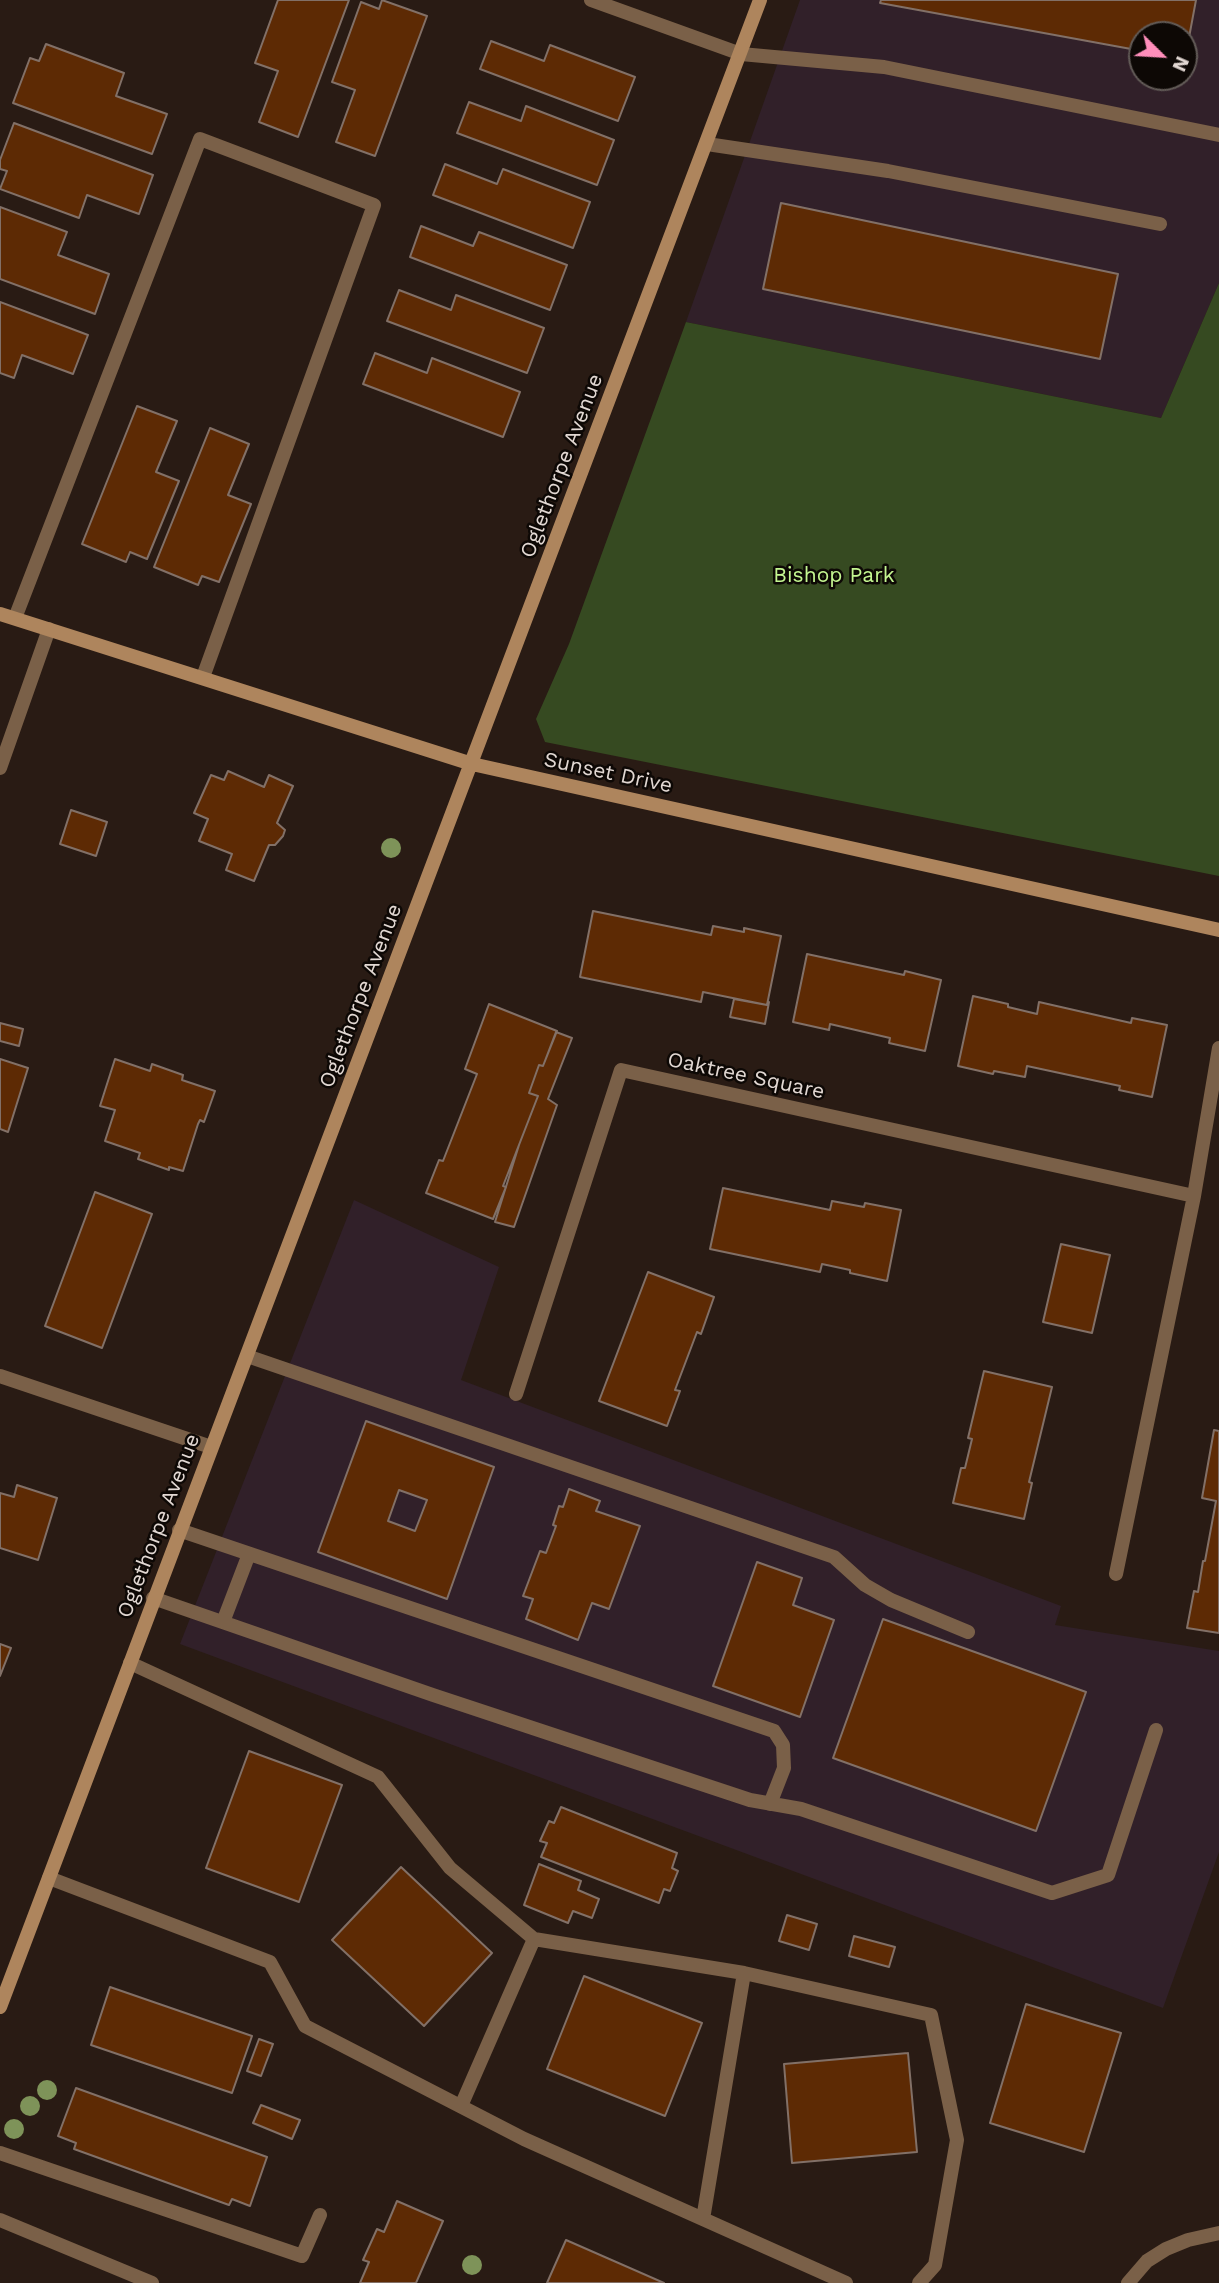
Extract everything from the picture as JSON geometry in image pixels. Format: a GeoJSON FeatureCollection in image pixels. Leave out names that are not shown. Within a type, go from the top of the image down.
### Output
{"type":"FeatureCollection","features":[{"type":"Feature","properties":{"kind":"main road","name":"Oglethorpe Avenue"},"geometry":{"type":"LineString","coordinates":[[0,2007],[760,0]]}},
{"type":"Feature","properties":{"kind":"main road","name":"Sunset Drive"},"geometry":{"type":"LineString","coordinates":[[0,614],[472,764],[1219,930]]}},
{"type":"Feature","properties":{"kind":"street"},"geometry":{"type":"LineString","coordinates":[[591,0],[741,54],[884,67],[1219,135]]}},
{"type":"Feature","properties":{"kind":"street"},"geometry":{"type":"LineString","coordinates":[[15,618],[200,139],[374,205],[203,677]]}},
{"type":"Feature","properties":{"kind":"street"},"geometry":{"type":"LineString","coordinates":[[707,144],[887,171],[1160,224]]}},
{"type":"Feature","properties":{"kind":"street"},"geometry":{"type":"LineString","coordinates":[[0,768],[49,629]]}},
{"type":"Feature","properties":{"kind":"street"},"geometry":{"type":"LineString","coordinates":[[1116,1574],[1194,1196],[1219,1048]]}},
{"type":"Feature","properties":{"kind":"street","name":"Oaktree Square"},"geometry":{"type":"LineString","coordinates":[[516,1394],[621,1070],[1194,1196]]}},
{"type":"Feature","properties":{"kind":"street"},"geometry":{"type":"LineString","coordinates":[[247,1356],[834,1557],[865,1585],[891,1601],[968,1632]]}},
{"type":"Feature","properties":{"kind":"street"},"geometry":{"type":"LineString","coordinates":[[0,1376],[211,1447]]}},
{"type":"Feature","properties":{"kind":"street"},"geometry":{"type":"LineString","coordinates":[[180,1530],[774,1731],[783,1745],[784,1768],[770,1804]]}},
{"type":"Feature","properties":{"kind":"street"},"geometry":{"type":"LineString","coordinates":[[223,1622],[249,1554]]}},
{"type":"Feature","properties":{"kind":"street"},"geometry":{"type":"LineString","coordinates":[[153,1598],[750,1800],[801,1809],[1052,1893],[1108,1875],[1156,1730]]}},
{"type":"Feature","properties":{"kind":"street"},"geometry":{"type":"LineString","coordinates":[[130,1662],[378,1777],[450,1868],[534,1938],[744,1973],[931,2015],[957,2140],[935,2265],[919,2283]]}},
{"type":"Feature","properties":{"kind":"street"},"geometry":{"type":"LineString","coordinates":[[49,1878],[270,1962],[305,2026],[524,2139],[846,2283]]}},
{"type":"Feature","properties":{"kind":"street"},"geometry":{"type":"LineString","coordinates":[[461,2106],[534,1938]]}},
{"type":"Feature","properties":{"kind":"street"},"geometry":{"type":"LineString","coordinates":[[703,2219],[744,1973]]}},
{"type":"Feature","properties":{"kind":"street"},"geometry":{"type":"LineString","coordinates":[[0,2153],[302,2256],[320,2215]]}},
{"type":"Feature","properties":{"kind":"street"},"geometry":{"type":"LineString","coordinates":[[0,2220],[152,2283]]}},
{"type":"Feature","properties":{"kind":"street"},"geometry":{"type":"LineString","coordinates":[[1128,2283],[1147,2261],[1166,2249],[1188,2240],[1219,2234]]}},
{"type":"Feature","properties":{"kind":"shaded area"},"geometry":{"type":"Polygon","coordinates":[[[800,0],[1219,0],[1219,283],[1161,418],[686,322],[800,0]]]}},
{"type":"Feature","properties":{"kind":"shaded area"},"geometry":{"type":"Polygon","coordinates":[[[354,1200],[499,1267],[461,1380],[1061,1606],[1055,1625],[1219,1651],[1219,1852],[1163,2008],[180,1644],[354,1200]]]}},
{"type":"Feature","properties":{"kind":"green space","name":"Bishop Park"},"geometry":{"type":"Polygon","coordinates":[[[1219,283],[1219,876],[545,742],[536,719],[569,644],[686,322],[1161,418],[1219,283]]]}},
{"type":"Feature","properties":{"kind":"building"},"geometry":{"type":"Polygon","coordinates":[[[278,0],[349,0],[298,137],[259,122],[278,71],[255,63],[278,0]]]}},
{"type":"Feature","properties":{"kind":"building"},"geometry":{"type":"Polygon","coordinates":[[[382,0],[427,16],[375,156],[336,142],[355,90],[332,82],[361,2],[379,9],[382,0]]]}},
{"type":"Feature","properties":{"kind":"building"},"geometry":{"type":"Polygon","coordinates":[[[881,0],[1196,0],[1192,21],[1128,21],[1128,48],[880,3],[881,0]]]}},
{"type":"Feature","properties":{"kind":"building"},"geometry":{"type":"Polygon","coordinates":[[[491,41],[544,61],[550,45],[635,77],[618,121],[480,69],[491,41]]]}},
{"type":"Feature","properties":{"kind":"building"},"geometry":{"type":"Polygon","coordinates":[[[46,44],[124,73],[116,96],[167,114],[152,154],[13,103],[30,58],[39,61],[46,44]]]}},
{"type":"Feature","properties":{"kind":"building"},"geometry":{"type":"Polygon","coordinates":[[[469,102],[521,121],[526,106],[614,140],[597,185],[457,133],[469,102]]]}},
{"type":"Feature","properties":{"kind":"building"},"geometry":{"type":"Polygon","coordinates":[[[14,123],[153,175],[139,214],[87,195],[79,218],[0,189],[7,171],[0,169],[0,160],[14,123]]]}},
{"type":"Feature","properties":{"kind":"building"},"geometry":{"type":"Polygon","coordinates":[[[445,164],[497,184],[503,169],[590,202],[573,248],[433,195],[445,164]]]}},
{"type":"Feature","properties":{"kind":"building"},"geometry":{"type":"Polygon","coordinates":[[[781,203],[1118,274],[1100,359],[763,289],[781,203]]]}},
{"type":"Feature","properties":{"kind":"building"},"geometry":{"type":"Polygon","coordinates":[[[0,207],[67,232],[58,255],[109,274],[95,314],[0,279],[0,207]]]}},
{"type":"Feature","properties":{"kind":"building"},"geometry":{"type":"Polygon","coordinates":[[[421,226],[473,246],[479,232],[567,265],[550,310],[410,257],[421,226]]]}},
{"type":"Feature","properties":{"kind":"building"},"geometry":{"type":"Polygon","coordinates":[[[399,290],[451,310],[456,295],[544,328],[527,373],[387,321],[399,290]]]}},
{"type":"Feature","properties":{"kind":"building"},"geometry":{"type":"Polygon","coordinates":[[[0,302],[88,335],[73,374],[22,355],[14,378],[0,373],[0,302]]]}},
{"type":"Feature","properties":{"kind":"building"},"geometry":{"type":"Polygon","coordinates":[[[375,353],[427,373],[432,358],[520,392],[503,437],[363,384],[375,353]]]}},
{"type":"Feature","properties":{"kind":"building"},"geometry":{"type":"Polygon","coordinates":[[[137,406],[177,421],[156,472],[179,481],[147,559],[130,552],[126,562],[82,544],[137,406]]]}},
{"type":"Feature","properties":{"kind":"building"},"geometry":{"type":"Polygon","coordinates":[[[210,428],[249,444],[228,495],[251,504],[219,582],[202,576],[198,585],[154,567],[210,428]]]}},
{"type":"Feature","properties":{"kind":"building"},"geometry":{"type":"Polygon","coordinates":[[[228,771],[264,787],[269,775],[293,786],[277,823],[285,830],[283,836],[275,845],[269,845],[254,881],[226,870],[232,854],[199,841],[208,819],[194,813],[211,775],[224,780],[228,771]]]}},
{"type":"Feature","properties":{"kind":"building"},"geometry":{"type":"Polygon","coordinates":[[[71,810],[107,822],[96,856],[60,844],[71,810]]]}},
{"type":"Feature","properties":{"kind":"building"},"geometry":{"type":"Polygon","coordinates":[[[593,911],[711,935],[713,926],[744,932],[744,928],[781,936],[767,1005],[703,992],[701,1002],[580,977],[593,911]]]}},
{"type":"Feature","properties":{"kind":"building"},"geometry":{"type":"Polygon","coordinates":[[[807,954],[904,975],[905,971],[941,980],[925,1051],[889,1043],[890,1038],[830,1024],[829,1030],[793,1022],[807,954]]]}},
{"type":"Feature","properties":{"kind":"building"},"geometry":{"type":"Polygon","coordinates":[[[973,996],[1037,1014],[1039,1002],[1131,1023],[1132,1018],[1167,1025],[1152,1097],[1119,1090],[1120,1086],[1027,1066],[1025,1077],[994,1071],[993,1074],[958,1066],[973,996]]]}},
{"type":"Feature","properties":{"kind":"building"},"geometry":{"type":"Polygon","coordinates":[[[734,999],[767,1005],[769,1002],[765,1024],[730,1017],[734,999]]]}},
{"type":"Feature","properties":{"kind":"building"},"geometry":{"type":"Polygon","coordinates":[[[489,1004],[557,1031],[543,1066],[539,1065],[529,1093],[538,1096],[493,1219],[426,1193],[439,1160],[443,1161],[477,1074],[465,1069],[489,1004]]]}},
{"type":"Feature","properties":{"kind":"building"},"geometry":{"type":"Polygon","coordinates":[[[0,1023],[23,1029],[19,1046],[0,1041],[0,1023]]]}},
{"type":"Feature","properties":{"kind":"building"},"geometry":{"type":"Polygon","coordinates":[[[556,1032],[572,1038],[548,1099],[557,1105],[514,1227],[495,1222],[519,1145],[538,1096],[529,1093],[539,1065],[543,1066],[556,1032]]]}},
{"type":"Feature","properties":{"kind":"building"},"geometry":{"type":"Polygon","coordinates":[[[0,1059],[28,1068],[8,1132],[0,1129],[0,1059]]]}},
{"type":"Feature","properties":{"kind":"building"},"geometry":{"type":"Polygon","coordinates":[[[115,1059],[150,1071],[152,1064],[183,1075],[182,1080],[215,1091],[204,1122],[200,1120],[198,1124],[183,1171],[169,1167],[169,1170],[138,1159],[140,1153],[105,1141],[115,1110],[100,1106],[115,1059]]]}},
{"type":"Feature","properties":{"kind":"building"},"geometry":{"type":"Polygon","coordinates":[[[723,1188],[830,1210],[832,1201],[864,1207],[865,1203],[901,1210],[887,1281],[822,1264],[820,1272],[710,1249],[723,1188]]]}},
{"type":"Feature","properties":{"kind":"building"},"geometry":{"type":"Polygon","coordinates":[[[95,1192],[152,1214],[102,1348],[45,1326],[95,1192]]]}},
{"type":"Feature","properties":{"kind":"building"},"geometry":{"type":"Polygon","coordinates":[[[1061,1244],[1110,1255],[1092,1333],[1043,1322],[1061,1244]]]}},
{"type":"Feature","properties":{"kind":"building"},"geometry":{"type":"Polygon","coordinates":[[[648,1272],[714,1297],[701,1334],[697,1332],[675,1390],[680,1391],[667,1426],[599,1401],[648,1272]]]}},
{"type":"Feature","properties":{"kind":"building"},"geometry":{"type":"Polygon","coordinates":[[[984,1371],[1052,1387],[1029,1482],[1032,1483],[1024,1519],[953,1503],[961,1468],[965,1468],[972,1439],[968,1438],[984,1371]]]}},
{"type":"Feature","properties":{"kind":"building"},"geometry":{"type":"Polygon","coordinates":[[[366,1421],[494,1467],[447,1599],[318,1552],[366,1421]],[[399,1490],[388,1521],[415,1531],[427,1500],[399,1490]]]}},
{"type":"Feature","properties":{"kind":"building"},"geometry":{"type":"Polygon","coordinates":[[[1214,1430],[1219,1431],[1219,1633],[1187,1628],[1194,1591],[1198,1592],[1216,1501],[1202,1498],[1214,1430]]]}},
{"type":"Feature","properties":{"kind":"building"},"geometry":{"type":"Polygon","coordinates":[[[17,1485],[57,1498],[38,1560],[0,1548],[0,1493],[14,1497],[17,1485]]]}},
{"type":"Feature","properties":{"kind":"building"},"geometry":{"type":"Polygon","coordinates":[[[569,1489],[600,1501],[596,1511],[640,1526],[609,1609],[592,1603],[578,1640],[526,1619],[533,1599],[523,1596],[540,1551],[546,1553],[556,1526],[553,1525],[559,1506],[563,1507],[569,1489]]]}},
{"type":"Feature","properties":{"kind":"building"},"geometry":{"type":"Polygon","coordinates":[[[757,1562],[802,1578],[793,1605],[834,1620],[800,1717],[713,1686],[757,1562]]]}},
{"type":"Feature","properties":{"kind":"building"},"geometry":{"type":"Polygon","coordinates":[[[883,1619],[1086,1692],[1036,1831],[833,1758],[883,1619]]]}},
{"type":"Feature","properties":{"kind":"building"},"geometry":{"type":"Polygon","coordinates":[[[0,1644],[11,1648],[0,1676],[0,1644]]]}},
{"type":"Feature","properties":{"kind":"building"},"geometry":{"type":"Polygon","coordinates":[[[249,1751],[342,1785],[299,1902],[206,1868],[249,1751]]]}},
{"type":"Feature","properties":{"kind":"building"},"geometry":{"type":"Polygon","coordinates":[[[561,1807],[677,1853],[672,1868],[678,1871],[670,1891],[664,1889],[659,1903],[541,1857],[547,1843],[540,1841],[549,1821],[554,1823],[561,1807]]]}},
{"type":"Feature","properties":{"kind":"building"},"geometry":{"type":"Polygon","coordinates":[[[539,1864],[581,1881],[578,1890],[599,1899],[592,1918],[573,1911],[568,1923],[524,1905],[539,1864]]]}},
{"type":"Feature","properties":{"kind":"building"},"geometry":{"type":"Polygon","coordinates":[[[401,1867],[492,1953],[424,2026],[332,1940],[401,1867]]]}},
{"type":"Feature","properties":{"kind":"building"},"geometry":{"type":"Polygon","coordinates":[[[787,1915],[817,1924],[809,1950],[779,1941],[787,1915]]]}},
{"type":"Feature","properties":{"kind":"building"},"geometry":{"type":"Polygon","coordinates":[[[854,1936],[895,1947],[889,1967],[849,1956],[854,1936]]]}},
{"type":"Feature","properties":{"kind":"building"},"geometry":{"type":"Polygon","coordinates":[[[584,1976],[702,2023],[665,2116],[547,2069],[584,1976]]]}},
{"type":"Feature","properties":{"kind":"building"},"geometry":{"type":"Polygon","coordinates":[[[110,1987],[252,2036],[232,2093],[91,2045],[110,1987]]]}},
{"type":"Feature","properties":{"kind":"building"},"geometry":{"type":"Polygon","coordinates":[[[1026,2004],[1121,2033],[1084,2152],[990,2123],[1026,2004]]]}},
{"type":"Feature","properties":{"kind":"building"},"geometry":{"type":"Polygon","coordinates":[[[259,2039],[273,2044],[261,2076],[247,2071],[259,2039]]]}},
{"type":"Feature","properties":{"kind":"building"},"geometry":{"type":"Polygon","coordinates":[[[908,2053],[917,2152],[792,2163],[784,2064],[908,2053]]]}},
{"type":"Feature","properties":{"kind":"building"},"geometry":{"type":"Polygon","coordinates":[[[76,2088],[267,2157],[250,2206],[232,2199],[229,2205],[74,2149],[76,2143],[58,2136],[76,2088]]]}},
{"type":"Feature","properties":{"kind":"building"},"geometry":{"type":"Polygon","coordinates":[[[261,2105],[300,2120],[292,2139],[253,2123],[261,2105]]]}},
{"type":"Feature","properties":{"kind":"building"},"geometry":{"type":"Polygon","coordinates":[[[397,2201],[443,2221],[416,2283],[360,2283],[369,2262],[363,2260],[377,2229],[384,2232],[397,2201]]]}},
{"type":"Feature","properties":{"kind":"building"},"geometry":{"type":"Polygon","coordinates":[[[566,2240],[664,2283],[547,2283],[566,2240]]]}}]}
